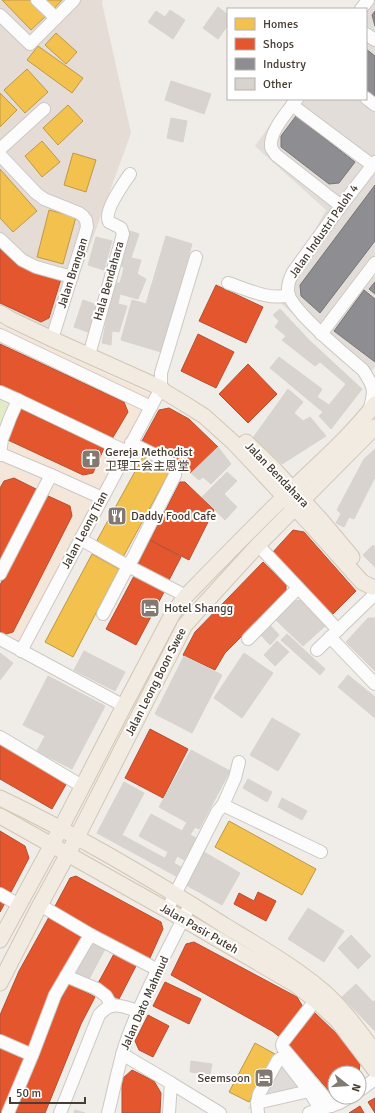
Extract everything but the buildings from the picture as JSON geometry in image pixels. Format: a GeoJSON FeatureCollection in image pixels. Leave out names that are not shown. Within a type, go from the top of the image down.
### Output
{"type":"FeatureCollection","features":[{"type":"Feature","properties":{"kind":"main road","name":"Jalan Bendahara"},"geometry":{"type":"LineString","coordinates":[[0,313],[52,339],[161,388],[204,416],[293,499],[362,582],[374,589]]}},
{"type":"Feature","properties":{"kind":"main road","name":"Jalan Leong Boon Swee"},"geometry":{"type":"LineString","coordinates":[[0,983],[185,625],[258,545],[293,499],[372,408]]}},
{"type":"Feature","properties":{"kind":"main road","name":"Jalan Leong Boon Swee"},"geometry":{"type":"LineString","coordinates":[[0,940],[61,828],[173,613],[186,596],[375,427]]}},
{"type":"Feature","properties":{"kind":"main road","name":"Jalan Pasir Puteh"},"geometry":{"type":"LineString","coordinates":[[0,798],[77,836],[191,903],[293,968],[319,995],[375,1070]]}},
{"type":"Feature","properties":{"kind":"main road"},"geometry":{"type":"LineString","coordinates":[[40,817],[63,814],[72,807]]}},
{"type":"Feature","properties":{"kind":"main road"},"geometry":{"type":"LineString","coordinates":[[89,812],[88,828],[92,838],[101,851]]}},
{"type":"Feature","properties":{"kind":"main road","name":"Jalan Pasir Puteh"},"geometry":{"type":"LineString","coordinates":[[0,816],[183,919],[296,985],[319,995],[345,1013],[375,1052]]}},
{"type":"Feature","properties":{"kind":"main road"},"geometry":{"type":"LineString","coordinates":[[28,832],[37,844],[40,855],[38,870]]}},
{"type":"Feature","properties":{"kind":"main road"},"geometry":{"type":"LineString","coordinates":[[57,874],[68,866],[77,865],[91,867]]}},
{"type":"Feature","properties":{"kind":"street"},"geometry":{"type":"LineString","coordinates":[[37,0],[56,18]]}},
{"type":"Feature","properties":{"kind":"street"},"geometry":{"type":"LineString","coordinates":[[0,15],[30,44],[74,0]]}},
{"type":"Feature","properties":{"kind":"street"},"geometry":{"type":"LineString","coordinates":[[362,8],[368,0]]}},
{"type":"Feature","properties":{"kind":"street"},"geometry":{"type":"LineString","coordinates":[[367,99],[375,105]]}},
{"type":"Feature","properties":{"kind":"street"},"geometry":{"type":"LineString","coordinates":[[341,206],[276,155],[272,148],[271,141],[273,134],[294,102],[373,163]]}},
{"type":"Feature","properties":{"kind":"street"},"geometry":{"type":"LineString","coordinates":[[0,149],[44,109]]}},
{"type":"Feature","properties":{"kind":"street","name":"Jalan Brangan"},"geometry":{"type":"LineString","coordinates":[[0,155],[36,193],[54,203],[79,212],[86,220],[87,227],[52,339]]}},
{"type":"Feature","properties":{"kind":"street","name":"Jalan Industri Paloh 4"},"geometry":{"type":"LineString","coordinates":[[372,408],[373,384],[369,372],[321,334],[292,303],[288,288],[293,272],[373,163]]}},
{"type":"Feature","properties":{"kind":"street","name":"Hala Bendahara"},"geometry":{"type":"LineString","coordinates":[[88,355],[123,234],[121,228],[109,222],[107,217],[114,200],[130,174]]}},
{"type":"Feature","properties":{"kind":"street"},"geometry":{"type":"LineString","coordinates":[[0,239],[22,260],[36,267],[72,277]]}},
{"type":"Feature","properties":{"kind":"street"},"geometry":{"type":"LineString","coordinates":[[161,388],[161,373],[196,257]]}},
{"type":"Feature","properties":{"kind":"street"},"geometry":{"type":"LineString","coordinates":[[321,334],[375,263]]}},
{"type":"Feature","properties":{"kind":"street"},"geometry":{"type":"LineString","coordinates":[[228,283],[259,294],[283,297],[289,295]]}},
{"type":"Feature","properties":{"kind":"street"},"geometry":{"type":"LineString","coordinates":[[0,335],[151,407]]}},
{"type":"Feature","properties":{"kind":"street","name":"Jalan Leong Tian"},"geometry":{"type":"LineString","coordinates":[[21,650],[161,388]]}},
{"type":"Feature","properties":{"kind":"street"},"geometry":{"type":"LineString","coordinates":[[0,392],[129,448],[167,460],[175,468],[175,475],[103,614]]}},
{"type":"Feature","properties":{"kind":"street"},"geometry":{"type":"LineString","coordinates":[[18,400],[2,439],[0,455],[51,475],[102,498]]}},
{"type":"Feature","properties":{"kind":"street"},"geometry":{"type":"LineString","coordinates":[[0,574],[51,475]]}},
{"type":"Feature","properties":{"kind":"street"},"geometry":{"type":"LineString","coordinates":[[80,539],[186,596]]}},
{"type":"Feature","properties":{"kind":"street"},"geometry":{"type":"LineString","coordinates":[[258,545],[298,588],[375,684]]}},
{"type":"Feature","properties":{"kind":"street"},"geometry":{"type":"LineString","coordinates":[[248,639],[298,588]]}},
{"type":"Feature","properties":{"kind":"street"},"geometry":{"type":"LineString","coordinates":[[317,650],[374,589]]}},
{"type":"Feature","properties":{"kind":"street"},"geometry":{"type":"LineString","coordinates":[[0,639],[124,706]]}},
{"type":"Feature","properties":{"kind":"street"},"geometry":{"type":"LineString","coordinates":[[0,737],[82,786]]}},
{"type":"Feature","properties":{"kind":"street"},"geometry":{"type":"LineString","coordinates":[[167,910],[217,812],[223,804],[235,778],[239,762]]}},
{"type":"Feature","properties":{"kind":"street"},"geometry":{"type":"LineString","coordinates":[[223,804],[321,852]]}},
{"type":"Feature","properties":{"kind":"street"},"geometry":{"type":"LineString","coordinates":[[0,894],[18,905]]}},
{"type":"Feature","properties":{"kind":"street","name":"Jalan Dato Mahmud"},"geometry":{"type":"LineString","coordinates":[[108,1113],[122,1054],[138,1011],[191,903]]}},
{"type":"Feature","properties":{"kind":"street"},"geometry":{"type":"LineString","coordinates":[[40,905],[91,935],[158,970]]}},
{"type":"Feature","properties":{"kind":"street"},"geometry":{"type":"LineString","coordinates":[[8,1113],[55,995],[91,935]]}},
{"type":"Feature","properties":{"kind":"street"},"geometry":{"type":"LineString","coordinates":[[66,976],[97,989],[106,996],[112,1006]]}},
{"type":"Feature","properties":{"kind":"street"},"geometry":{"type":"LineString","coordinates":[[319,995],[282,1045],[333,1108]]}},
{"type":"Feature","properties":{"kind":"street"},"geometry":{"type":"LineString","coordinates":[[60,1113],[99,1015],[105,1008],[112,1006],[120,1006],[138,1011]]}},
{"type":"Feature","properties":{"kind":"street"},"geometry":{"type":"LineString","coordinates":[[0,1041],[32,1055]]}},
{"type":"Feature","properties":{"kind":"street"},"geometry":{"type":"LineString","coordinates":[[122,1054],[220,1113]]}},
{"type":"Feature","properties":{"kind":"street"},"geometry":{"type":"LineString","coordinates":[[309,1091],[257,1108],[259,1094],[278,1060],[281,1058],[285,1060],[309,1091],[333,1108]]}},
{"type":"Feature","properties":{"kind":"street"},"geometry":{"type":"LineString","coordinates":[[169,1113],[171,1083]]}},
{"type":"Feature","properties":{"kind":"street"},"geometry":{"type":"LineString","coordinates":[[309,1113],[333,1108]]}},
{"type":"Feature","properties":{"kind":"shaded area"},"geometry":{"type":"Polygon","coordinates":[[[0,0],[103,0],[102,3],[131,133],[58,334],[0,309],[0,0]]]}},
{"type":"Feature","properties":{"kind":"shaded area"},"geometry":{"type":"Polygon","coordinates":[[[361,0],[375,0],[375,367],[366,377],[276,299],[326,210],[255,146],[288,100],[367,100],[367,8],[356,8],[361,0]]]}},
{"type":"Feature","properties":{"kind":"shaded area"},"geometry":{"type":"Polygon","coordinates":[[[0,325],[158,398],[21,655],[0,644],[0,325]]]}},
{"type":"Feature","properties":{"kind":"shaded area"},"geometry":{"type":"Polygon","coordinates":[[[280,1051],[319,1095],[248,1109],[280,1051]]]}},
{"type":"Feature","properties":{"kind":"green space"},"geometry":{"type":"Polygon","coordinates":[[[0,400],[9,405],[0,430],[0,400]]]}},
{"type":"Feature","properties":{"kind":"place","name":"Gereja Methodist 卫理工会主恩堂"},"geometry":{"type":"Point","coordinates":[91,459]}},
{"type":"Feature","properties":{"kind":"place","name":"Daddy Food Cafe"},"geometry":{"type":"Point","coordinates":[117,516]}},
{"type":"Feature","properties":{"kind":"place","name":"Hotel Shangg"},"geometry":{"type":"Point","coordinates":[150,608]}},
{"type":"Feature","properties":{"kind":"place","name":"Seemsoon"},"geometry":{"type":"Point","coordinates":[264,1078]}}]}
